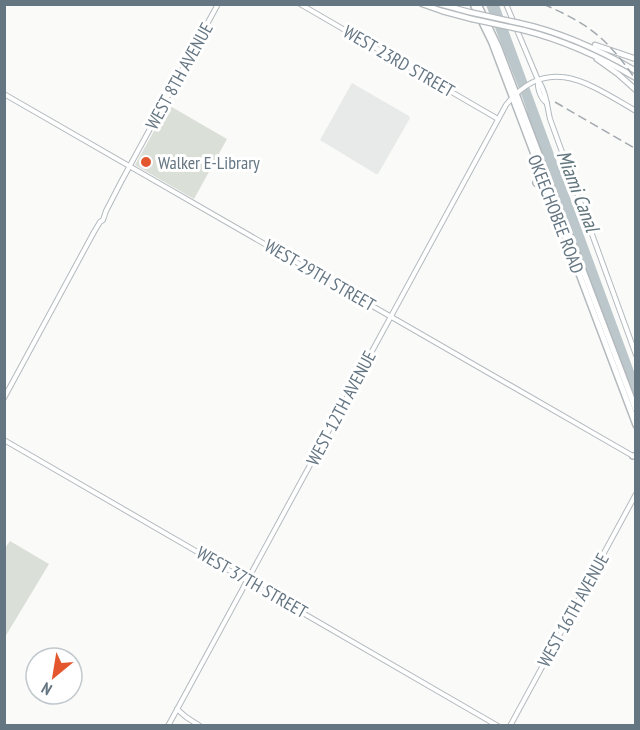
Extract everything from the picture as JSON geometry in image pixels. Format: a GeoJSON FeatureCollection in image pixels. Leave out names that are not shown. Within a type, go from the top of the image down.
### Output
{"type":"FeatureCollection","features":[{"type":"Feature","properties":{"kind":"highway","name":"OKEECHOBEE ROAD"},"geometry":{"type":"LineString","coordinates":[[473,4],[516,94],[542,177],[636,425]]}},
{"type":"Feature","properties":{"kind":"highway","name":"OKEECHOBEE ROAD"},"geometry":{"type":"LineString","coordinates":[[478,4],[498,46],[636,410]]}},
{"type":"Feature","properties":{"kind":"highway"},"geometry":{"type":"LineString","coordinates":[[536,183],[542,177]]}},
{"type":"Feature","properties":{"kind":"highway"},"geometry":{"type":"LineString","coordinates":[[547,190],[556,199]]}},
{"type":"Feature","properties":{"kind":"main road"},"geometry":{"type":"LineString","coordinates":[[422,4],[448,13],[565,42],[591,53],[636,78]]}},
{"type":"Feature","properties":{"kind":"main road"},"geometry":{"type":"LineString","coordinates":[[440,4],[554,32],[599,50],[636,71]]}},
{"type":"Feature","properties":{"kind":"main road"},"geometry":{"type":"LineString","coordinates":[[585,44],[593,44],[636,59]]}},
{"type":"Feature","properties":{"kind":"main road"},"geometry":{"type":"LineString","coordinates":[[591,53],[636,90]]}},
{"type":"Feature","properties":{"kind":"street","name":"WEST 8TH AVENUE"},"geometry":{"type":"LineString","coordinates":[[4,398],[218,4]]}},
{"type":"Feature","properties":{"kind":"street","name":"WEST 23RD STREET"},"geometry":{"type":"LineString","coordinates":[[300,4],[498,119]]}},
{"type":"Feature","properties":{"kind":"street"},"geometry":{"type":"LineString","coordinates":[[506,4],[536,82],[541,84],[550,119],[636,355]]}},
{"type":"Feature","properties":{"kind":"street"},"geometry":{"type":"LineString","coordinates":[[516,94],[536,82],[566,76],[592,85],[636,111]]}},
{"type":"Feature","properties":{"kind":"street","name":"WEST 29TH STREET"},"geometry":{"type":"LineString","coordinates":[[4,94],[635,456]]}},
{"type":"Feature","properties":{"kind":"street","name":"WEST 12TH AVENUE"},"geometry":{"type":"LineString","coordinates":[[168,726],[498,119],[516,94]]}},
{"type":"Feature","properties":{"kind":"street"},"geometry":{"type":"LineString","coordinates":[[548,111],[553,107]]}},
{"type":"Feature","properties":{"kind":"street","name":"WEST 37TH STREET"},"geometry":{"type":"LineString","coordinates":[[4,440],[498,726]]}},
{"type":"Feature","properties":{"kind":"street","name":"WEST 16TH AVENUE"},"geometry":{"type":"LineString","coordinates":[[510,726],[636,494]]}},
{"type":"Feature","properties":{"kind":"street"},"geometry":{"type":"LineString","coordinates":[[177,710],[200,726]]}},
{"type":"Feature","properties":{"kind":"shaded area"},"geometry":{"type":"Polygon","coordinates":[[[486,5],[499,5],[635,374],[635,402],[523,99],[486,5]]]}},
{"type":"Feature","properties":{"kind":"shaded area"},"geometry":{"type":"Polygon","coordinates":[[[352,83],[410,118],[378,174],[320,140],[352,83]]]}},
{"type":"Feature","properties":{"kind":"shaded area"},"geometry":{"type":"Polygon","coordinates":[[[168,106],[227,139],[194,199],[135,165],[168,106]]]}},
{"type":"Feature","properties":{"kind":"shaded area"},"geometry":{"type":"Polygon","coordinates":[[[10,541],[49,564],[5,637],[5,548],[10,541]]]}},
{"type":"Feature","properties":{"kind":"railway"},"geometry":{"type":"LineString","coordinates":[[543,4],[573,18],[596,34],[616,53],[636,80]]}},
{"type":"Feature","properties":{"kind":"railway"},"geometry":{"type":"LineString","coordinates":[[555,102],[636,149]]}},
{"type":"Feature","properties":{"kind":"place","name":"Walker E-Library"},"geometry":{"type":"Point","coordinates":[146,162]}},
{"type":"Feature","properties":{"kind":"water label","name":"Miami Canal"},"geometry":{"type":"Point","coordinates":[578,191]}}]}
